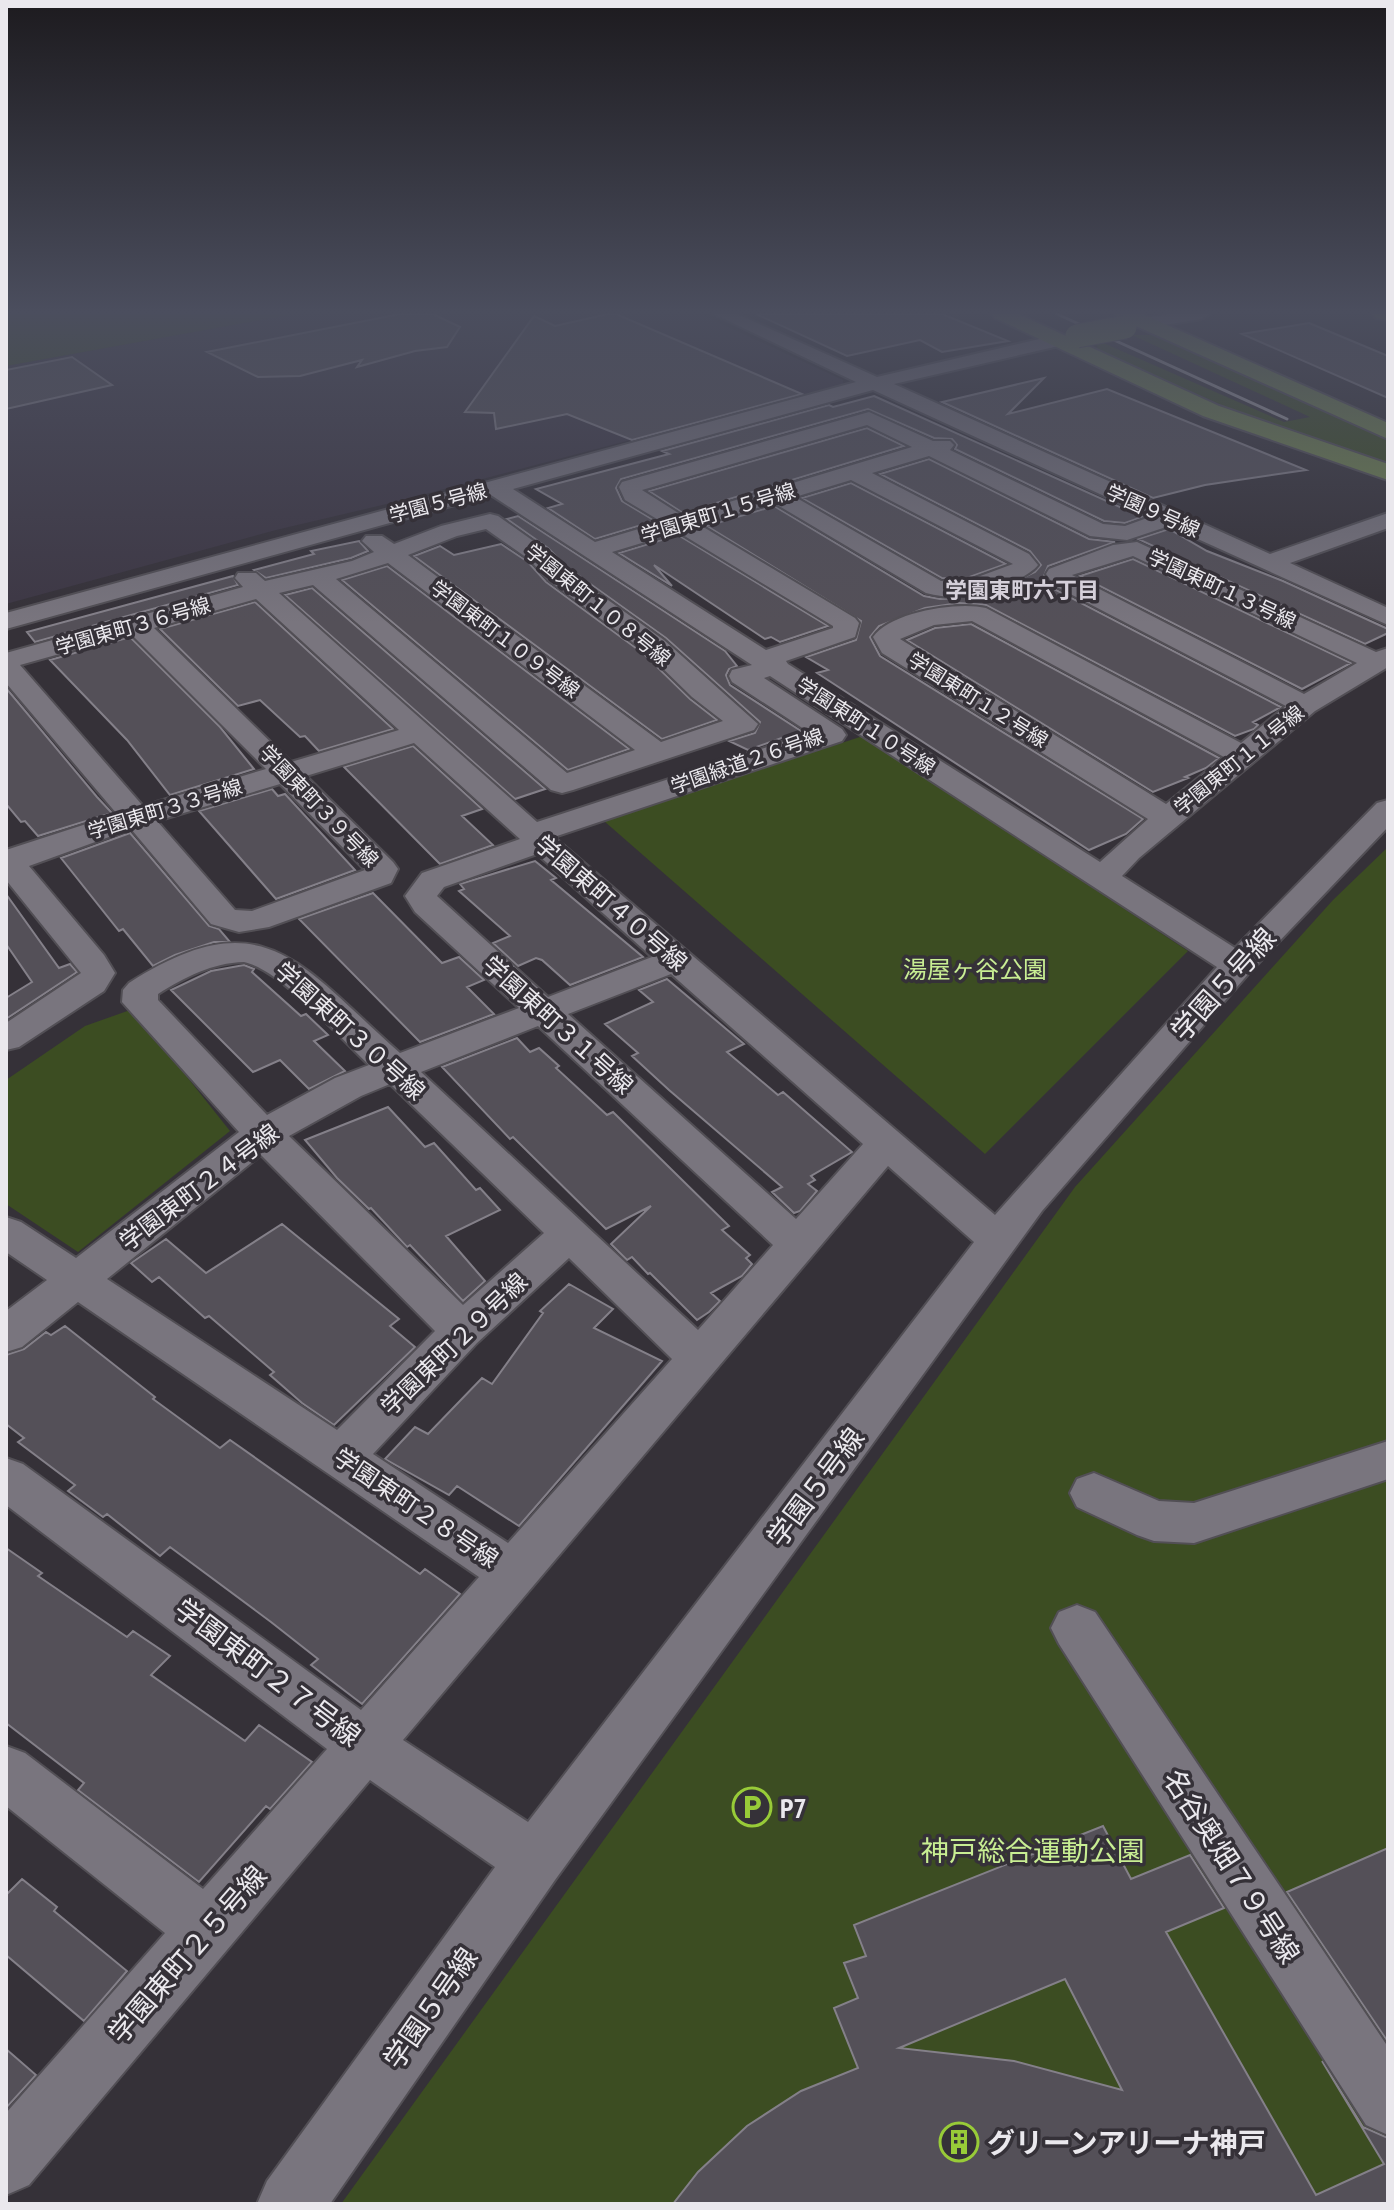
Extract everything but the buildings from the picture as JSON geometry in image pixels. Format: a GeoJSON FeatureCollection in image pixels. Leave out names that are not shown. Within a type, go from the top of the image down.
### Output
{"type":"FeatureCollection","features":[{"type":"Feature","properties":{"kind":"main road"},"geometry":{"type":"LineString","coordinates":[[1229,417],[1388,472]]}},
{"type":"Feature","properties":{"kind":"main road"},"geometry":{"type":"LineString","coordinates":[[1354,417],[1388,432]]}},
{"type":"Feature","properties":{"kind":"street","name":"学園５号線"},"geometry":{"type":"LineString","coordinates":[[6,621],[750,417]]}},
{"type":"Feature","properties":{"kind":"street","name":"学園９号線"},"geometry":{"type":"LineString","coordinates":[[946,417],[1388,617]]}},
{"type":"Feature","properties":{"kind":"street"},"geometry":{"type":"LineString","coordinates":[[770,663],[846,632],[846,623],[633,495],[630,487],[869,418],[1098,531],[1127,533],[1169,518]]}},
{"type":"Feature","properties":{"kind":"street","name":"学園東町１５号線"},"geometry":{"type":"LineString","coordinates":[[593,550],[981,434]]}},
{"type":"Feature","properties":{"kind":"street"},"geometry":{"type":"LineString","coordinates":[[776,495],[935,588],[966,590],[1026,565],[1021,559],[853,472]]}},
{"type":"Feature","properties":{"kind":"street","name":"学園東町１０号線"},"geometry":{"type":"LineString","coordinates":[[494,487],[1238,965]]}},
{"type":"Feature","properties":{"kind":"street"},"geometry":{"type":"LineString","coordinates":[[1268,563],[1388,520]]}},
{"type":"Feature","properties":{"kind":"street","name":"学園東町１０８号線"},"geometry":{"type":"LineString","coordinates":[[261,590],[318,576],[391,554],[449,531],[490,521],[538,555],[557,575],[655,646],[702,691],[744,724],[562,784],[318,576]]}},
{"type":"Feature","properties":{"kind":"street","name":"学園東町１０９号線"},"geometry":{"type":"LineString","coordinates":[[353,526],[657,753]]}},
{"type":"Feature","properties":{"kind":"street","name":"学園東町１３号線"},"geometry":{"type":"LineString","coordinates":[[1305,705],[1064,581],[1058,574],[1121,550],[1137,549],[1382,659]]}},
{"type":"Feature","properties":{"kind":"street","name":"学園東町４０号線"},"geometry":{"type":"LineString","coordinates":[[227,561],[675,960],[999,1241]]}},
{"type":"Feature","properties":{"kind":"street","name":"学園東町３６号線"},"geometry":{"type":"LineString","coordinates":[[6,664],[261,590]]}},
{"type":"Feature","properties":{"kind":"street","name":"学園東町１２号線"},"geometry":{"type":"LineString","coordinates":[[1168,818],[891,647],[886,637],[896,629],[953,612],[977,613],[1243,756]]}},
{"type":"Feature","properties":{"kind":"street","name":"学園東町３９号線"},"geometry":{"type":"LineString","coordinates":[[6,664],[223,917],[239,922],[257,920],[380,876],[382,869],[137,625]]}},
{"type":"Feature","properties":{"kind":"street","name":"学園東町１１号線"},"geometry":{"type":"LineString","coordinates":[[1101,879],[1128,851],[1305,705],[1382,659]]}},
{"type":"Feature","properties":{"kind":"street","name":"学園緑道２６号線"},"geometry":{"type":"LineString","coordinates":[[537,838],[832,735],[742,676],[770,663]]}},
{"type":"Feature","properties":{"kind":"street","name":"学園東町３３号線"},"geometry":{"type":"LineString","coordinates":[[7,862],[138,817],[418,733]]}},
{"type":"Feature","properties":{"kind":"street","name":"学園５号線"},"geometry":{"type":"LineString","coordinates":[[290,2204],[535,1860],[1028,1201],[1238,965],[1388,809]]}},
{"type":"Feature","properties":{"kind":"street","name":"学園東町３１号線"},"geometry":{"type":"LineString","coordinates":[[537,838],[433,880],[421,896],[427,905],[798,1244]]}},
{"type":"Feature","properties":{"kind":"street"},"geometry":{"type":"LineString","coordinates":[[6,1039],[92,984],[98,973],[7,862]]}},
{"type":"Feature","properties":{"kind":"street","name":"学園東町３０号線"},"geometry":{"type":"LineString","coordinates":[[462,1331],[263,1134],[140,1002],[141,990],[158,978],[218,954],[239,950],[273,960],[396,1069],[699,1358]]}},
{"type":"Feature","properties":{"kind":"street","name":"学園東町２４号線"},"geometry":{"type":"LineString","coordinates":[[6,1335],[263,1134],[348,1087],[675,960]]}},
{"type":"Feature","properties":{"kind":"street","name":"学園東町２８号線"},"geometry":{"type":"LineString","coordinates":[[6,1232],[513,1573],[886,1143]]}},
{"type":"Feature","properties":{"kind":"street","name":"学園東町２９号線"},"geometry":{"type":"LineString","coordinates":[[341,1457],[462,1331],[569,1234]]}},
{"type":"Feature","properties":{"kind":"street"},"geometry":{"type":"LineString","coordinates":[[1094,1493],[1154,1521],[1194,1523],[1388,1460]]}},
{"type":"Feature","properties":{"kind":"street","name":"学園東町２７号線"},"geometry":{"type":"LineString","coordinates":[[6,1478],[365,1745],[535,1860]]}},
{"type":"Feature","properties":{"kind":"street","name":"学園東町２５号線"},"geometry":{"type":"LineString","coordinates":[[6,2162],[513,1573]]}},
{"type":"Feature","properties":{"kind":"street","name":"名谷奥畑７９号線"},"geometry":{"type":"LineString","coordinates":[[1077,1628],[1388,2103]]}},
{"type":"Feature","properties":{"kind":"street"},"geometry":{"type":"LineString","coordinates":[[6,1772],[208,1930]]}},
{"type":"Feature","properties":{"kind":"shaded area"},"geometry":{"type":"Polygon","coordinates":[[[6,417],[717,417],[276,530],[6,604],[6,417]]]}},
{"type":"Feature","properties":{"kind":"green space"},"geometry":{"type":"Polygon","coordinates":[[[1249,417],[1273,417],[1284,422],[1309,417],[1342,417],[1388,438],[1388,466],[1249,417]]]}},
{"type":"Feature","properties":{"kind":"green space","name":"湯屋ヶ谷公園"},"geometry":{"type":"Polygon","coordinates":[[[863,736],[1188,951],[985,1154],[604,821],[863,736]]]}},
{"type":"Feature","properties":{"kind":"green space","name":"神戸総合運動公園"},"geometry":{"type":"Polygon","coordinates":[[[1388,847],[1388,2204],[341,2204],[1075,1187],[1333,900],[1388,847]]]}},
{"type":"Feature","properties":{"kind":"green space"},"geometry":{"type":"Polygon","coordinates":[[[133,1009],[230,1131],[78,1252],[6,1204],[6,1080],[85,1026],[133,1009]]]}},
{"type":"Feature","properties":{"kind":"railway"},"geometry":{"type":"LineString","coordinates":[[1283,417],[1287,419]]}},
{"type":"Feature","properties":{"kind":"place","name":"P7"},"geometry":{"type":"Point","coordinates":[752,1807]}},
{"type":"Feature","properties":{"kind":"place","name":"グリーンアリーナ神戸"},"geometry":{"type":"Point","coordinates":[959,2142]}},
{"type":"Feature","properties":{"kind":"district","name":"学園東町六丁目"},"geometry":{"type":"Point","coordinates":[1022,590]}}]}
